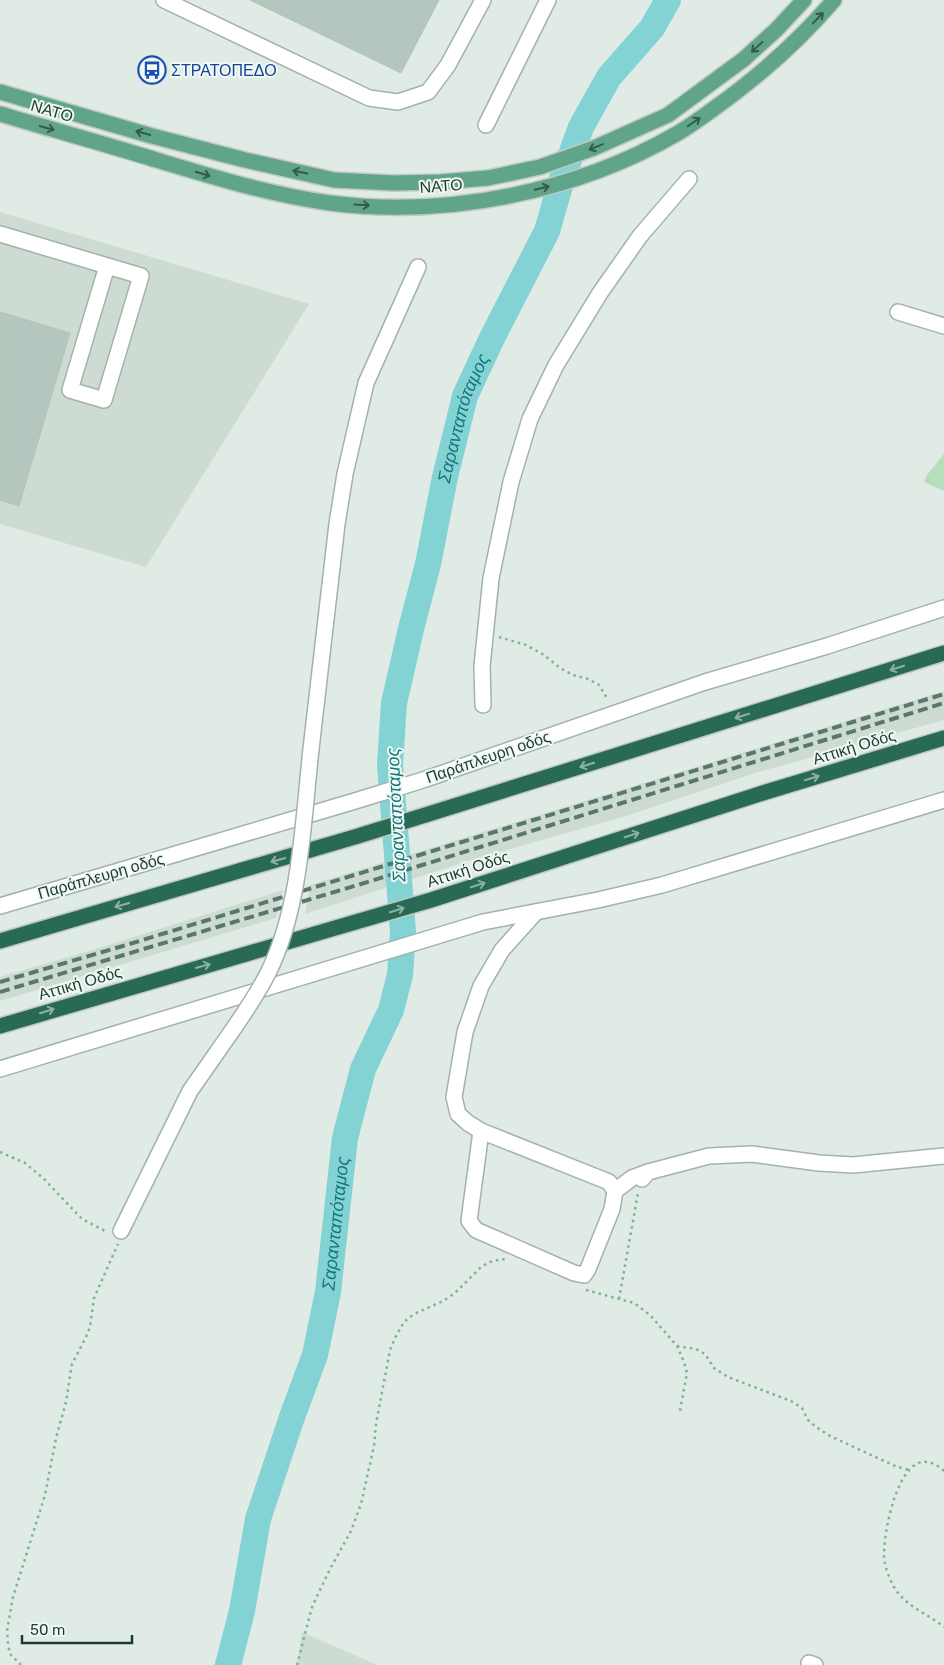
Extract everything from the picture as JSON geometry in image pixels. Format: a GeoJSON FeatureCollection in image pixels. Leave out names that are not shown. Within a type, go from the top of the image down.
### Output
{"type":"FeatureCollection","features":[{"type":"Feature","properties":{"kind":"highway"},"geometry":{"type":"LineString","coordinates":[[0,941],[358,836],[944,653]]}},
{"type":"Feature","properties":{"kind":"highway","name":"Αττική Οδός"},"geometry":{"type":"LineString","coordinates":[[0,1026],[431,900],[756,795],[944,738]]}},
{"type":"Feature","properties":{"kind":"main road","name":"ΝΑΤΟ"},"geometry":{"type":"LineString","coordinates":[[0,92],[152,136],[334,180],[393,183],[488,178],[540,167],[594,148],[668,115],[744,59],[804,0]]}},
{"type":"Feature","properties":{"kind":"main road","name":"ΝΑΤΟ"},"geometry":{"type":"LineString","coordinates":[[0,114],[236,184],[283,195],[331,203],[378,206],[439,205],[495,199],[547,187],[604,168],[652,147],[680,132],[762,72],[794,43],[834,0]]}},
{"type":"Feature","properties":{"kind":"street"},"geometry":{"type":"LineString","coordinates":[[164,0],[369,98],[398,102],[428,92],[448,65],[483,0]]}},
{"type":"Feature","properties":{"kind":"street"},"geometry":{"type":"LineString","coordinates":[[486,125],[548,0]]}},
{"type":"Feature","properties":{"kind":"street"},"geometry":{"type":"LineString","coordinates":[[483,705],[482,666],[491,578],[510,482],[530,419],[556,365],[600,293],[640,236],[689,179]]}},
{"type":"Feature","properties":{"kind":"street"},"geometry":{"type":"LineString","coordinates":[[0,234],[141,276],[104,400],[70,390],[107,266]]}},
{"type":"Feature","properties":{"kind":"street"},"geometry":{"type":"LineString","coordinates":[[121,1231],[190,1091],[248,1007],[268,972],[283,935],[292,902],[298,867],[345,474],[366,383],[418,266]]}},
{"type":"Feature","properties":{"kind":"street"},"geometry":{"type":"LineString","coordinates":[[898,312],[944,326]]}},
{"type":"Feature","properties":{"kind":"street","name":"Παράπλευρη οδός"},"geometry":{"type":"LineString","coordinates":[[0,906],[423,780],[705,682],[944,608]]}},
{"type":"Feature","properties":{"kind":"street"},"geometry":{"type":"LineString","coordinates":[[0,1069],[483,922],[662,885],[944,800]]}},
{"type":"Feature","properties":{"kind":"street"},"geometry":{"type":"LineString","coordinates":[[536,912],[502,950],[481,986],[465,1032],[454,1097],[458,1114],[481,1131],[608,1182],[615,1191]]}},
{"type":"Feature","properties":{"kind":"street"},"geometry":{"type":"LineString","coordinates":[[481,1131],[469,1221],[476,1230],[574,1274],[584,1275],[612,1209],[615,1191],[632,1178],[644,1177],[709,1156],[752,1154],[819,1163],[853,1165],[944,1156]]}},
{"type":"Feature","properties":{"kind":"path"},"geometry":{"type":"LineString","coordinates":[[486,633],[526,645],[544,655],[560,668],[599,685],[616,712]]}},
{"type":"Feature","properties":{"kind":"path"},"geometry":{"type":"LineString","coordinates":[[0,1152],[25,1163],[51,1186],[82,1219],[108,1233],[121,1231],[118,1243],[94,1298],[90,1327],[72,1364],[66,1402],[56,1438],[45,1496],[13,1597],[7,1631],[10,1654],[16,1664],[21,1665]]}},
{"type":"Feature","properties":{"kind":"path"},"geometry":{"type":"LineString","coordinates":[[619,1299],[644,1177]]}},
{"type":"Feature","properties":{"kind":"path"},"geometry":{"type":"LineString","coordinates":[[297,1665],[312,1607],[351,1531],[361,1504],[374,1446],[376,1424],[390,1350],[395,1338],[404,1322],[414,1314],[443,1301],[455,1293],[481,1267],[490,1262],[510,1261]]}},
{"type":"Feature","properties":{"kind":"path"},"geometry":{"type":"LineString","coordinates":[[582,1288],[634,1303],[650,1314],[677,1346],[687,1374],[680,1411]]}},
{"type":"Feature","properties":{"kind":"path"},"geometry":{"type":"LineString","coordinates":[[677,1346],[696,1349],[705,1354],[714,1368],[728,1377],[791,1401],[802,1408],[808,1420],[830,1436],[895,1466],[909,1470]]}},
{"type":"Feature","properties":{"kind":"path"},"geometry":{"type":"LineString","coordinates":[[944,1472],[933,1463],[924,1462],[916,1464],[909,1470],[890,1508],[886,1525],[884,1557],[888,1575],[902,1598],[944,1627]]}},
{"type":"Feature","properties":{"kind":"shaded area"},"geometry":{"type":"Polygon","coordinates":[[[0,212],[309,304],[146,567],[0,524],[0,212]]]}},
{"type":"Feature","properties":{"kind":"shaded area"},"geometry":{"type":"Polygon","coordinates":[[[944,691],[944,720],[755,773],[623,817],[471,860],[305,914],[310,885],[944,691]]]}},
{"type":"Feature","properties":{"kind":"shaded area"},"geometry":{"type":"Polygon","coordinates":[[[283,890],[276,918],[0,1001],[0,977],[283,890]]]}},
{"type":"Feature","properties":{"kind":"shaded area"},"geometry":{"type":"Polygon","coordinates":[[[302,1632],[377,1665],[297,1665],[302,1632]]]}},
{"type":"Feature","properties":{"kind":"green space"},"geometry":{"type":"Polygon","coordinates":[[[944,454],[944,491],[924,482],[927,475],[944,454]]]}},
{"type":"Feature","properties":{"kind":"building"},"geometry":{"type":"Polygon","coordinates":[[[250,0],[439,0],[401,73],[250,0]]]}},
{"type":"Feature","properties":{"kind":"building"},"geometry":{"type":"Polygon","coordinates":[[[0,312],[70,333],[19,506],[0,500],[0,312]]]}},
{"type":"Feature","properties":{"kind":"waterway","name":"Σαρανταπόταμος"},"geometry":{"type":"LineString","coordinates":[[228,1665],[242,1611],[258,1519],[315,1355],[328,1292],[345,1138],[363,1069],[391,1010],[400,975],[403,932],[390,765],[394,703],[428,564],[445,477],[465,396],[492,338],[547,231],[562,179],[581,127],[609,77],[652,28],[668,0]]}},
{"type":"Feature","properties":{"kind":"railway"},"geometry":{"type":"LineString","coordinates":[[0,982],[944,694]]}},
{"type":"Feature","properties":{"kind":"railway"},"geometry":{"type":"LineString","coordinates":[[0,992],[361,884],[944,703]]}},
{"type":"Feature","properties":{"kind":"place","name":"ΣΤΡΑΤΟΠΕΔΟ"},"geometry":{"type":"Point","coordinates":[152,70]}}]}
